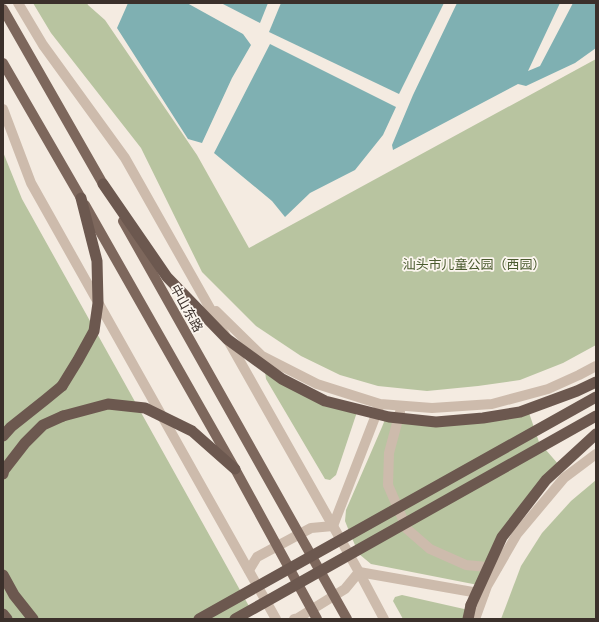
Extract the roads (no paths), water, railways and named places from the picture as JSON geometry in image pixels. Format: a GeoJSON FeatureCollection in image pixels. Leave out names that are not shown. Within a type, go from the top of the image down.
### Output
{"type":"FeatureCollection","features":[{"type":"Feature","properties":{"kind":"highway"},"geometry":{"type":"LineString","coordinates":[[103,184],[167,277],[227,339],[282,379],[325,401],[389,417],[436,422],[452,421],[520,412],[577,391],[596,382]]}},
{"type":"Feature","properties":{"kind":"highway"},"geometry":{"type":"LineString","coordinates":[[3,436],[11,427],[62,386],[94,331],[98,303],[97,261],[81,198]]}},
{"type":"Feature","properties":{"kind":"highway"},"geometry":{"type":"LineString","coordinates":[[199,619],[596,397]]}},
{"type":"Feature","properties":{"kind":"highway"},"geometry":{"type":"LineString","coordinates":[[3,474],[4,470],[24,443],[43,425],[63,416],[108,404],[145,408],[192,431],[235,469]]}},
{"type":"Feature","properties":{"kind":"highway"},"geometry":{"type":"LineString","coordinates":[[236,619],[596,416]]}},
{"type":"Feature","properties":{"kind":"highway"},"geometry":{"type":"LineString","coordinates":[[468,619],[471,605],[502,537],[546,480],[596,434]]}},
{"type":"Feature","properties":{"kind":"highway"},"geometry":{"type":"LineString","coordinates":[[3,575],[14,595],[33,619]]}},
{"type":"Feature","properties":{"kind":"highway"},"geometry":{"type":"LineString","coordinates":[[3,614],[7,619]]}},
{"type":"Feature","properties":{"kind":"main road","name":"中山东路"},"geometry":{"type":"LineString","coordinates":[[3,10],[103,184],[347,619]]}},
{"type":"Feature","properties":{"kind":"main road"},"geometry":{"type":"LineString","coordinates":[[3,63],[235,469],[317,619]]}},
{"type":"Feature","properties":{"kind":"street"},"geometry":{"type":"LineString","coordinates":[[18,3],[43,45],[126,158],[384,619]]}},
{"type":"Feature","properties":{"kind":"street"},"geometry":{"type":"LineString","coordinates":[[3,109],[32,183],[276,619]]}},
{"type":"Feature","properties":{"kind":"street"},"geometry":{"type":"LineString","coordinates":[[207,303],[262,356],[317,384],[380,404],[432,408],[492,404],[548,389],[596,366]]}},
{"type":"Feature","properties":{"kind":"street"},"geometry":{"type":"LineString","coordinates":[[333,526],[380,404]]}},
{"type":"Feature","properties":{"kind":"street"},"geometry":{"type":"LineString","coordinates":[[402,406],[389,453],[388,485],[407,529],[430,549],[459,562],[466,565],[497,568]]}},
{"type":"Feature","properties":{"kind":"street"},"geometry":{"type":"LineString","coordinates":[[475,619],[487,586],[517,534],[564,478],[596,454]]}},
{"type":"Feature","properties":{"kind":"street"},"geometry":{"type":"LineString","coordinates":[[249,570],[258,558],[311,528],[333,526]]}},
{"type":"Feature","properties":{"kind":"street"},"geometry":{"type":"LineString","coordinates":[[359,572],[484,594]]}},
{"type":"Feature","properties":{"kind":"street"},"geometry":{"type":"LineString","coordinates":[[294,619],[345,589],[359,572]]}},
{"type":"Feature","properties":{"kind":"water"},"geometry":{"type":"Polygon","coordinates":[[[128,3],[187,3],[243,34],[251,45],[232,78],[202,143],[188,139],[117,28],[128,3]]]}},
{"type":"Feature","properties":{"kind":"water"},"geometry":{"type":"Polygon","coordinates":[[[221,3],[268,3],[260,23],[221,3]]]}},
{"type":"Feature","properties":{"kind":"water"},"geometry":{"type":"Polygon","coordinates":[[[281,3],[444,3],[399,94],[269,32],[281,3]]]}},
{"type":"Feature","properties":{"kind":"water"},"geometry":{"type":"Polygon","coordinates":[[[457,3],[560,3],[528,71],[540,66],[573,3],[596,3],[596,48],[575,63],[526,86],[518,84],[393,150],[392,145],[413,95],[457,3]]]}},
{"type":"Feature","properties":{"kind":"water"},"geometry":{"type":"Polygon","coordinates":[[[270,44],[396,107],[383,135],[355,170],[310,193],[285,217],[272,201],[214,153],[270,44]]]}},
{"type":"Feature","properties":{"kind":"park label","name":"汕头市儿童公园（西园）"},"geometry":{"type":"Point","coordinates":[474,264]}}]}
